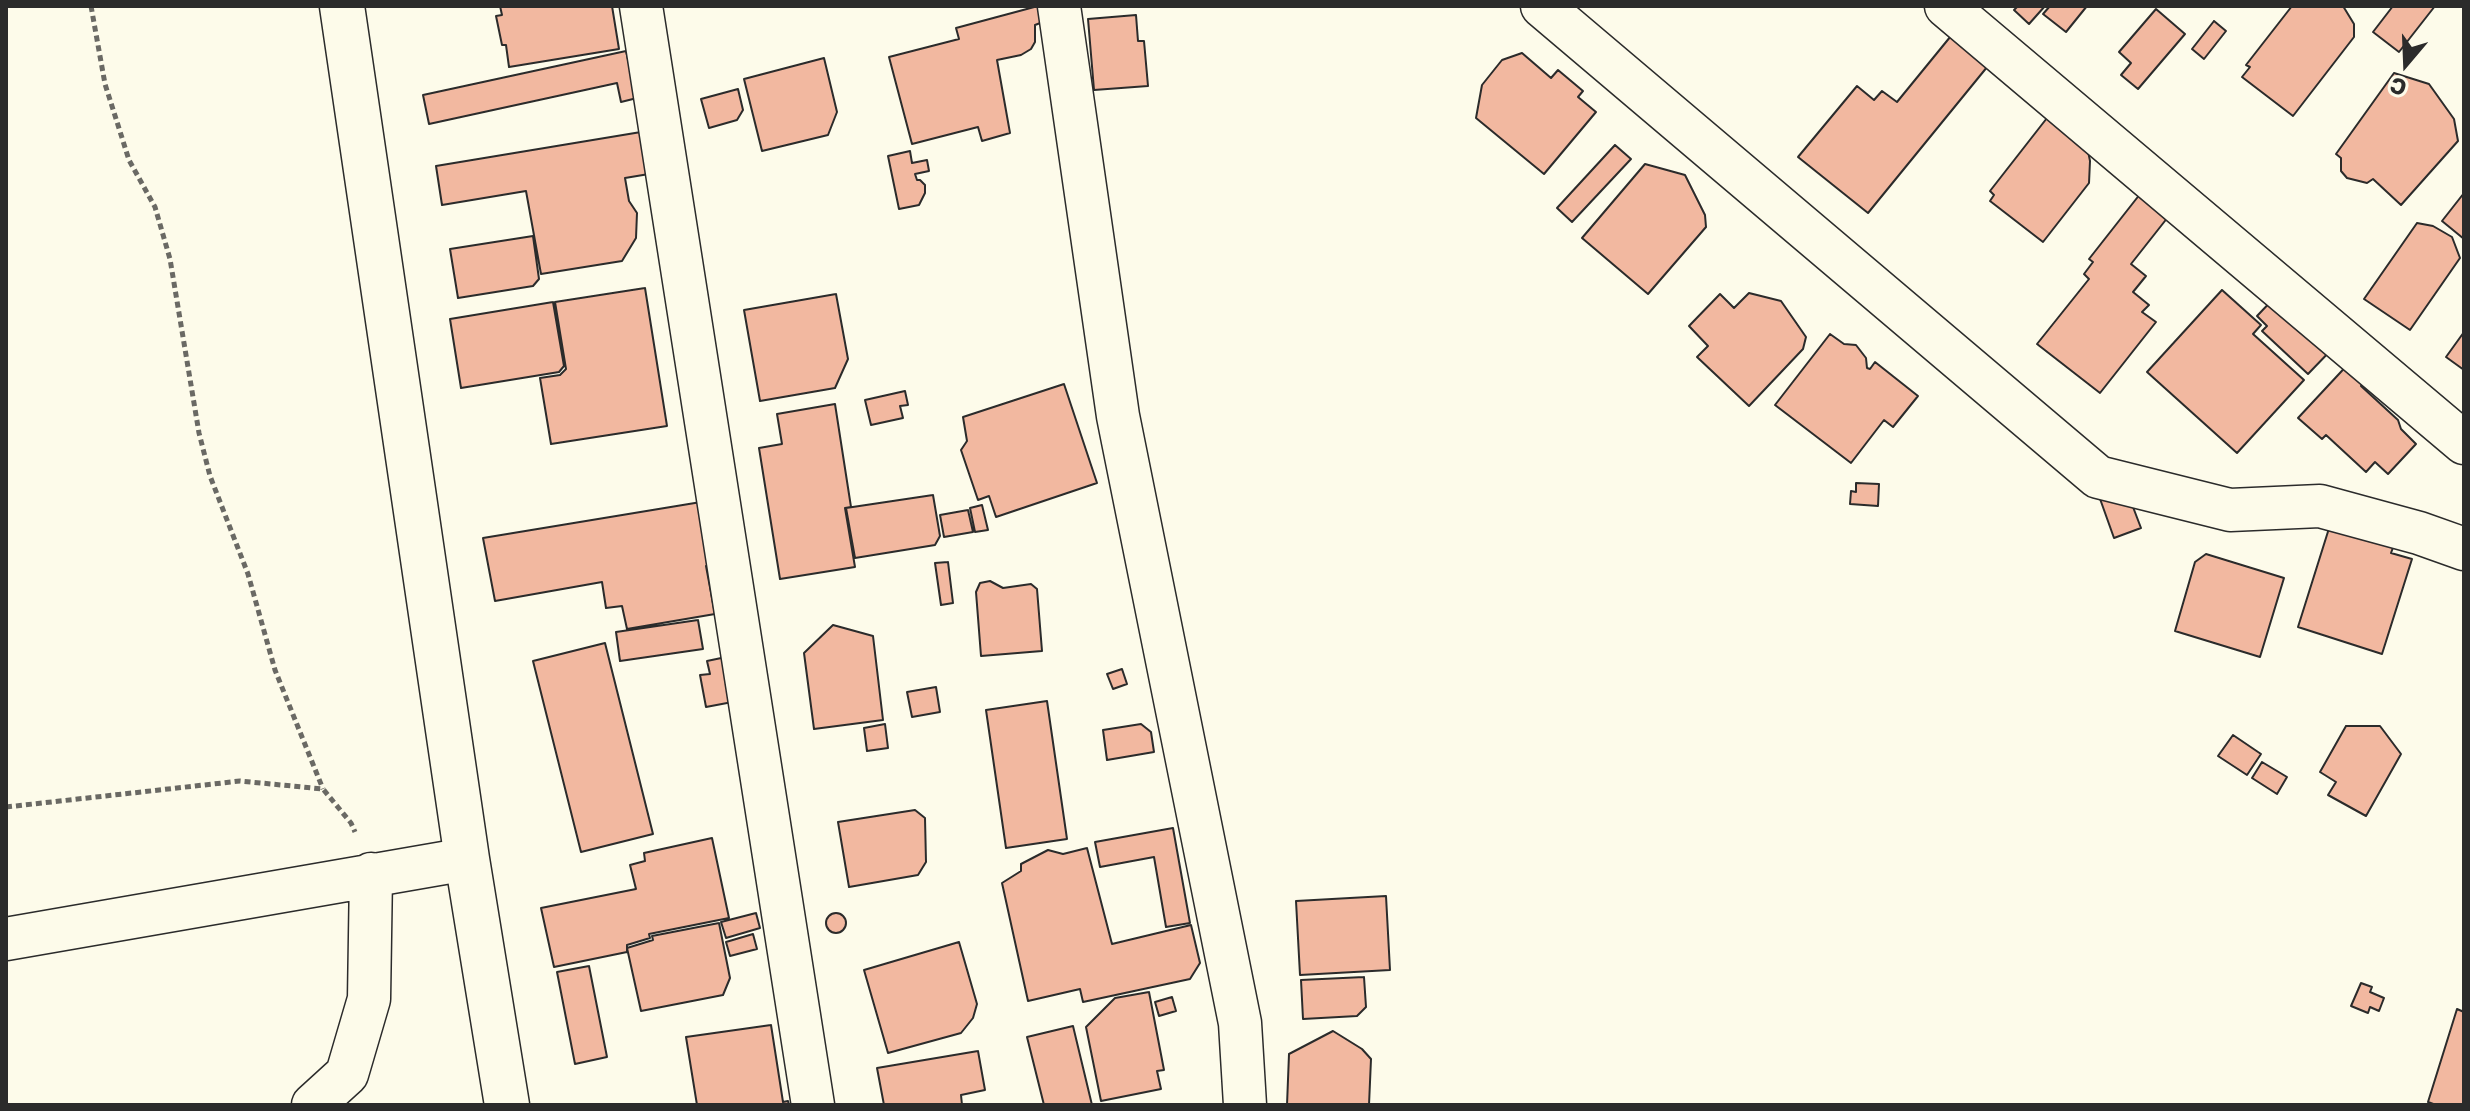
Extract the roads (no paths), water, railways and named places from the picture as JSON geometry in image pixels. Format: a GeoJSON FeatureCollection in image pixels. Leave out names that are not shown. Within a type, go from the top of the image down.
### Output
{"type":"FeatureCollection","features":[{"type":"Feature","properties":{"kind":"main road"},"geometry":{"type":"LineString","coordinates":[[342,6],[467,859],[507,1105]]}},
{"type":"Feature","properties":{"kind":"street"},"geometry":{"type":"LineString","coordinates":[[641,6],[813,1105]]}},
{"type":"Feature","properties":{"kind":"street"},"geometry":{"type":"LineString","coordinates":[[1059,6],[1118,416],[1240,1023],[1245,1105]]}},
{"type":"Feature","properties":{"kind":"street"},"geometry":{"type":"LineString","coordinates":[[1542,6],[2098,477],[2230,510],[2320,506],[2419,533],[2464,549]]}},
{"type":"Feature","properties":{"kind":"street"},"geometry":{"type":"LineString","coordinates":[[1946,6],[2464,443]]}},
{"type":"Feature","properties":{"kind":"street"},"geometry":{"type":"LineString","coordinates":[[6,939],[467,859]]}},
{"type":"Feature","properties":{"kind":"street"},"geometry":{"type":"LineString","coordinates":[[313,1105],[347,1074],[369,999],[371,874]]}}]}
